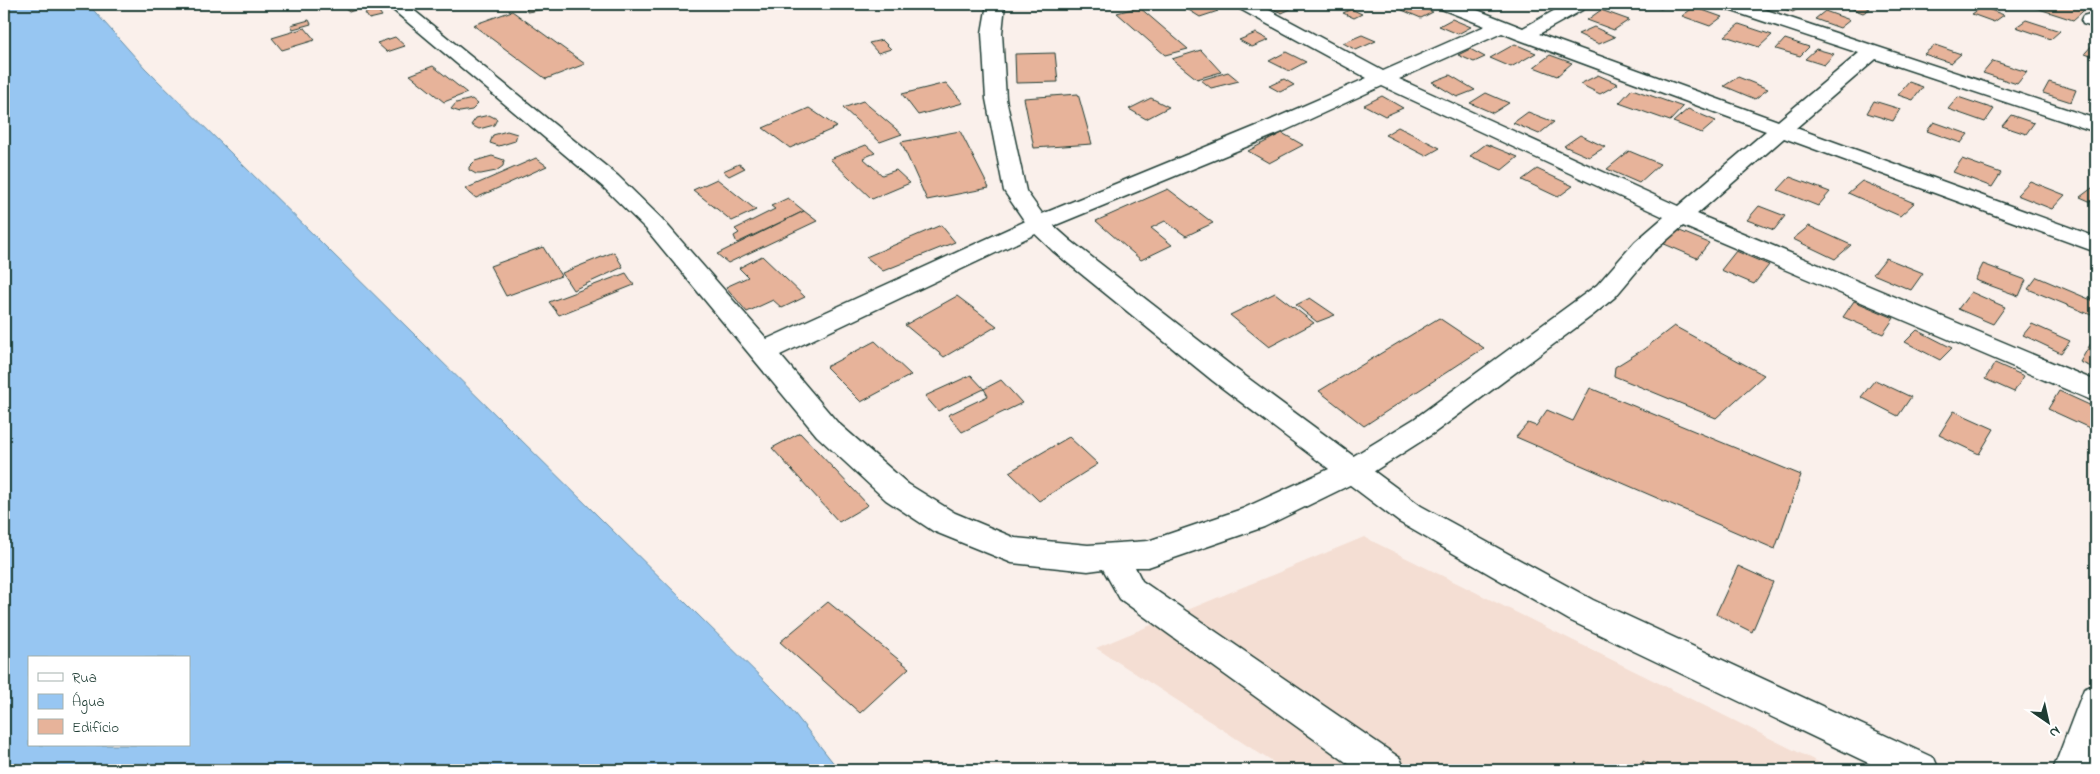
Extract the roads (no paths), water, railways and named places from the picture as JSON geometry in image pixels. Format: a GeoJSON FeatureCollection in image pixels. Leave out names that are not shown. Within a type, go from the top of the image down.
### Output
{"type":"FeatureCollection","features":[{"type":"Feature","properties":{"kind":"street"},"geometry":{"type":"LineString","coordinates":[[395,4],[610,181],[654,224],[827,429],[897,492],[944,522],[1012,550],[1088,558],[1148,554],[1253,518],[1352,471],[1424,426],[1606,291],[1644,247],[1872,52]]}},
{"type":"Feature","properties":{"kind":"street"},"geometry":{"type":"LineString","coordinates":[[996,4],[992,33],[996,99],[1015,192],[1038,224],[1062,246],[1223,374],[1410,514],[1581,610],[1921,770]]}},
{"type":"Feature","properties":{"kind":"street"},"geometry":{"type":"LineString","coordinates":[[1245,4],[1380,78],[1681,216],[2096,392]]}},
{"type":"Feature","properties":{"kind":"street"},"geometry":{"type":"LineString","coordinates":[[1446,4],[1780,130],[2096,245]]}},
{"type":"Feature","properties":{"kind":"street"},"geometry":{"type":"LineString","coordinates":[[1524,35],[1579,4]]}},
{"type":"Feature","properties":{"kind":"street"},"geometry":{"type":"LineString","coordinates":[[1730,4],[2096,126]]}},
{"type":"Feature","properties":{"kind":"street"},"geometry":{"type":"LineString","coordinates":[[763,352],[1038,224],[1272,128],[1380,78],[1501,26]]}},
{"type":"Feature","properties":{"kind":"street"},"geometry":{"type":"LineString","coordinates":[[1112,556],[1131,590],[1387,770]]}},
{"type":"Feature","properties":{"kind":"street"},"geometry":{"type":"LineString","coordinates":[[2071,770],[2096,700]]}},
{"type":"Feature","properties":{"kind":"water"},"geometry":{"type":"Polygon","coordinates":[[[4,4],[88,4],[145,68],[783,699],[839,770],[4,770],[4,4]]]}}]}
